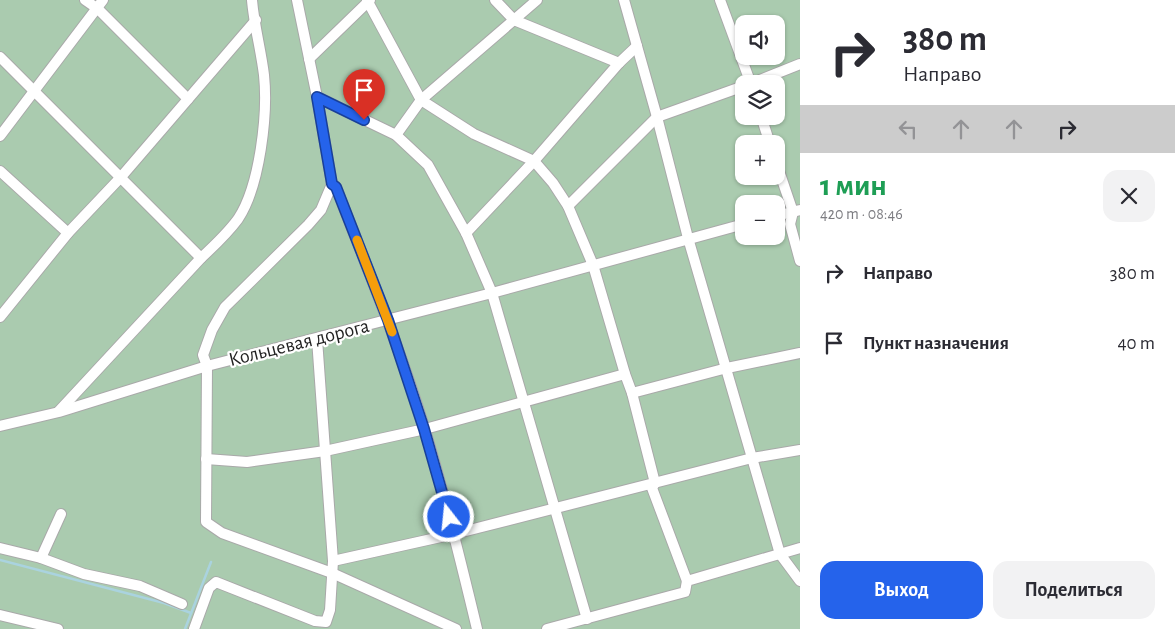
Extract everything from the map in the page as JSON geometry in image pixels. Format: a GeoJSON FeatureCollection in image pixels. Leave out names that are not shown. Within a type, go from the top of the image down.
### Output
{"type":"FeatureCollection","features":[{"type":"Feature","properties":{"kind":"lane"},"geometry":{"type":"LineString","coordinates":[[85,0],[98,10],[188,99]]}},
{"type":"Feature","properties":{"kind":"lane"},"geometry":{"type":"LineString","coordinates":[[0,136],[98,10],[103,0]]}},
{"type":"Feature","properties":{"kind":"lane"},"geometry":{"type":"LineString","coordinates":[[297,0],[317,97],[332,184],[321,210],[225,307],[212,330],[203,355],[207,366],[206,522],[222,533],[332,573],[456,629]]}},
{"type":"Feature","properties":{"kind":"lane"},"geometry":{"type":"LineString","coordinates":[[496,0],[514,20],[619,63]]}},
{"type":"Feature","properties":{"kind":"lane"},"geometry":{"type":"LineString","coordinates":[[396,135],[421,100],[537,0]]}},
{"type":"Feature","properties":{"kind":"lane"},"geometry":{"type":"LineString","coordinates":[[624,0],[688,238],[780,554],[800,581]]}},
{"type":"Feature","properties":{"kind":"lane"},"geometry":{"type":"LineString","coordinates":[[720,0],[748,75]]}},
{"type":"Feature","properties":{"kind":"lane"},"geometry":{"type":"LineString","coordinates":[[59,412],[239,218],[257,167],[263,137],[266,104],[256,20],[251,1]]}},
{"type":"Feature","properties":{"kind":"lane"},"geometry":{"type":"LineString","coordinates":[[309,59],[368,1],[421,100],[474,134],[534,161],[553,183],[568,206],[593,265],[632,393],[655,483],[652,488],[687,581],[685,592],[547,629]]}},
{"type":"Feature","properties":{"kind":"lane"},"geometry":{"type":"LineString","coordinates":[[0,316],[68,233],[121,177],[256,20]]}},
{"type":"Feature","properties":{"kind":"lane"},"geometry":{"type":"LineString","coordinates":[[466,233],[534,161],[636,46]]}},
{"type":"Feature","properties":{"kind":"lane"},"geometry":{"type":"LineString","coordinates":[[0,57],[201,258]]}},
{"type":"Feature","properties":{"kind":"lane"},"geometry":{"type":"LineString","coordinates":[[773,75],[800,64]]}},
{"type":"Feature","properties":{"kind":"lane"},"geometry":{"type":"LineString","coordinates":[[568,206],[657,117],[735,89]]}},
{"type":"Feature","properties":{"kind":"lane"},"geometry":{"type":"LineString","coordinates":[[317,97],[396,135],[428,165],[466,233],[492,293],[587,618]]}},
{"type":"Feature","properties":{"kind":"lane"},"geometry":{"type":"LineString","coordinates":[[0,171],[68,233]]}},
{"type":"Feature","properties":{"kind":"lane"},"geometry":{"type":"LineString","coordinates":[[332,184],[336,187],[388,320],[424,429],[454,534],[477,629]]}},
{"type":"Feature","properties":{"kind":"lane"},"geometry":{"type":"LineString","coordinates":[[785,184],[796,211],[790,224],[800,261]]}},
{"type":"Feature","properties":{"kind":"lane","name":"Кольцевая дорога"},"geometry":{"type":"LineString","coordinates":[[0,426],[59,412],[207,366],[492,293],[735,226]]}},
{"type":"Feature","properties":{"kind":"lane"},"geometry":{"type":"LineString","coordinates":[[194,629],[209,588],[216,582],[320,625],[330,610],[333,561],[317,339]]}},
{"type":"Feature","properties":{"kind":"lane"},"geometry":{"type":"LineString","coordinates":[[632,393],[727,368],[800,353]]}},
{"type":"Feature","properties":{"kind":"lane"},"geometry":{"type":"LineString","coordinates":[[206,459],[247,462],[324,451],[424,429],[625,374]]}},
{"type":"Feature","properties":{"kind":"lane"},"geometry":{"type":"LineString","coordinates":[[333,561],[454,534],[752,458],[800,450]]}},
{"type":"Feature","properties":{"kind":"lane"},"geometry":{"type":"LineString","coordinates":[[42,558],[62,514]]}},
{"type":"Feature","properties":{"kind":"lane"},"geometry":{"type":"LineString","coordinates":[[0,548],[42,558],[84,574],[140,586],[182,604]]}},
{"type":"Feature","properties":{"kind":"lane"},"geometry":{"type":"LineString","coordinates":[[687,581],[800,548]]}},
{"type":"Feature","properties":{"kind":"lane"},"geometry":{"type":"LineString","coordinates":[[0,615],[58,629]]}},
{"type":"Feature","properties":{"kind":"green space"},"geometry":{"type":"Polygon","coordinates":[[[0,0],[800,0],[800,629],[0,629],[0,0]]]}},
{"type":"Feature","properties":{"kind":"waterway"},"geometry":{"type":"LineString","coordinates":[[0,560],[164,603],[191,613]]}},
{"type":"Feature","properties":{"kind":"waterway"},"geometry":{"type":"LineString","coordinates":[[185,629],[211,562]]}},
{"type":"Feature","properties":{"kind":"slow traffic"},"geometry":{"type":"LineString","coordinates":[[357,240],[392,332]]}},
{"type":"Feature","properties":{"kind":"route"},"geometry":{"type":"LineString","coordinates":[[364,120],[317,97],[332,184],[336,187],[388,320],[424,429],[449,517]]}}]}
